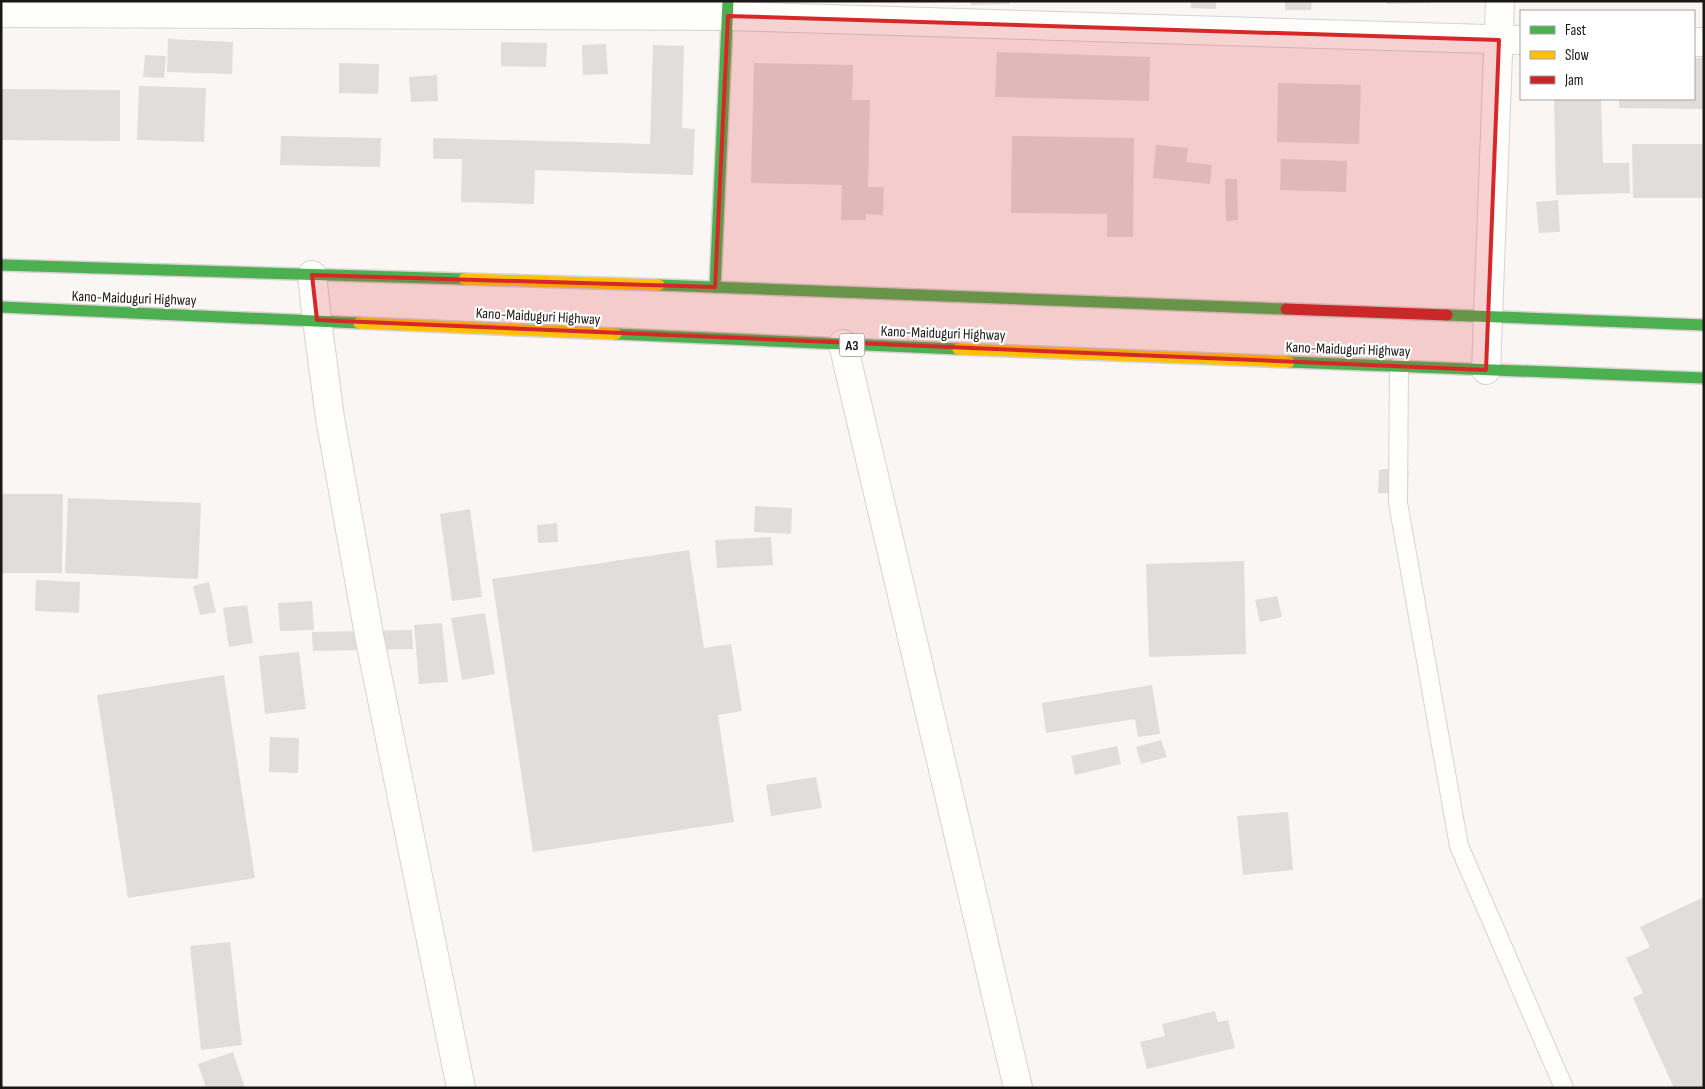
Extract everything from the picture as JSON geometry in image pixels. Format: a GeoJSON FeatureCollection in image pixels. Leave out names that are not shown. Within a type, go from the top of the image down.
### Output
{"type":"FeatureCollection","features":[{"type":"Feature","properties":{"kind":"main road"},"geometry":{"type":"LineString","coordinates":[[716,287],[728,9]]}},
{"type":"Feature","properties":{"kind":"main road","name":"Kano-Maiduguri Highway"},"geometry":{"type":"LineString","coordinates":[[1,265],[716,287],[1704,325]]}},
{"type":"Feature","properties":{"kind":"main road","name":"Kano-Maiduguri Highway"},"geometry":{"type":"LineString","coordinates":[[1,307],[843,344],[1704,378]]}},
{"type":"Feature","properties":{"kind":"street"},"geometry":{"type":"LineString","coordinates":[[1486,370],[1510,40],[1500,1]]}},
{"type":"Feature","properties":{"kind":"street"},"geometry":{"type":"LineString","coordinates":[[1,13],[728,9],[1510,40]]}},
{"type":"Feature","properties":{"kind":"street"},"geometry":{"type":"LineString","coordinates":[[312,275],[330,418],[370,640],[461,1088]]}},
{"type":"Feature","properties":{"kind":"street"},"geometry":{"type":"LineString","coordinates":[[843,344],[1018,1088]]}},
{"type":"Feature","properties":{"kind":"lane"},"geometry":{"type":"LineString","coordinates":[[1399,366],[1398,503],[1459,846],[1564,1088]]}},
{"type":"Feature","properties":{"kind":"highlighted area"},"geometry":{"type":"Polygon","coordinates":[[[728,16],[1499,40],[1486,370],[317,320],[312,275],[715,287],[728,16]]]}},
{"type":"Feature","properties":{"kind":"building"},"geometry":{"type":"Polygon","coordinates":[[[971,1],[1010,1],[1010,4],[971,5],[971,1]]]}},
{"type":"Feature","properties":{"kind":"building"},"geometry":{"type":"Polygon","coordinates":[[[1191,1],[1216,1],[1216,9],[1191,8],[1191,1]]]}},
{"type":"Feature","properties":{"kind":"building"},"geometry":{"type":"Polygon","coordinates":[[[1285,1],[1312,1],[1311,10],[1285,10],[1285,1]]]}},
{"type":"Feature","properties":{"kind":"building"},"geometry":{"type":"Polygon","coordinates":[[[1387,1],[1430,1],[1430,3],[1387,4],[1387,1]]]}},
{"type":"Feature","properties":{"kind":"building"},"geometry":{"type":"Polygon","coordinates":[[[168,39],[233,42],[232,74],[167,72],[168,39]]]}},
{"type":"Feature","properties":{"kind":"building"},"geometry":{"type":"Polygon","coordinates":[[[501,42],[547,43],[546,67],[501,66],[501,42]]]}},
{"type":"Feature","properties":{"kind":"building"},"geometry":{"type":"Polygon","coordinates":[[[606,44],[608,74],[583,75],[582,45],[606,44]]]}},
{"type":"Feature","properties":{"kind":"building"},"geometry":{"type":"Polygon","coordinates":[[[653,45],[684,46],[682,128],[695,129],[693,175],[535,170],[534,204],[461,202],[462,159],[433,159],[433,138],[650,144],[653,45]]]}},
{"type":"Feature","properties":{"kind":"building"},"geometry":{"type":"Polygon","coordinates":[[[997,52],[1150,57],[1149,101],[995,97],[997,52]]]}},
{"type":"Feature","properties":{"kind":"building"},"geometry":{"type":"Polygon","coordinates":[[[145,55],[166,56],[164,78],[143,77],[145,55]]]}},
{"type":"Feature","properties":{"kind":"building"},"geometry":{"type":"Polygon","coordinates":[[[1695,58],[1704,58],[1704,109],[1619,108],[1619,100],[1695,100],[1695,58]]]}},
{"type":"Feature","properties":{"kind":"building"},"geometry":{"type":"Polygon","coordinates":[[[339,63],[379,64],[378,94],[339,93],[339,63]]]}},
{"type":"Feature","properties":{"kind":"building"},"geometry":{"type":"Polygon","coordinates":[[[754,63],[853,65],[852,100],[870,100],[868,187],[884,187],[883,215],[866,214],[866,220],[841,220],[842,185],[751,183],[754,63]]]}},
{"type":"Feature","properties":{"kind":"building"},"geometry":{"type":"Polygon","coordinates":[[[437,75],[438,101],[411,102],[409,77],[437,75]]]}},
{"type":"Feature","properties":{"kind":"building"},"geometry":{"type":"Polygon","coordinates":[[[1278,83],[1361,85],[1359,144],[1277,142],[1278,83]]]}},
{"type":"Feature","properties":{"kind":"building"},"geometry":{"type":"Polygon","coordinates":[[[139,86],[206,88],[204,142],[137,140],[139,86]]]}},
{"type":"Feature","properties":{"kind":"building"},"geometry":{"type":"Polygon","coordinates":[[[1,89],[120,90],[120,141],[1,140],[1,89]]]}},
{"type":"Feature","properties":{"kind":"building"},"geometry":{"type":"Polygon","coordinates":[[[1554,100],[1601,100],[1603,163],[1629,163],[1630,193],[1556,195],[1554,100]]]}},
{"type":"Feature","properties":{"kind":"building"},"geometry":{"type":"Polygon","coordinates":[[[281,136],[381,138],[380,167],[280,165],[281,136]]]}},
{"type":"Feature","properties":{"kind":"building"},"geometry":{"type":"Polygon","coordinates":[[[1012,136],[1134,138],[1133,237],[1107,237],[1107,214],[1011,213],[1012,136]]]}},
{"type":"Feature","properties":{"kind":"building"},"geometry":{"type":"Polygon","coordinates":[[[1632,144],[1704,144],[1704,198],[1633,198],[1632,144]]]}},
{"type":"Feature","properties":{"kind":"building"},"geometry":{"type":"Polygon","coordinates":[[[1156,145],[1188,148],[1186,162],[1212,165],[1210,184],[1153,178],[1156,145]]]}},
{"type":"Feature","properties":{"kind":"building"},"geometry":{"type":"Polygon","coordinates":[[[1281,159],[1347,161],[1346,192],[1280,190],[1281,159]]]}},
{"type":"Feature","properties":{"kind":"building"},"geometry":{"type":"Polygon","coordinates":[[[1225,179],[1237,179],[1238,220],[1226,221],[1225,179]]]}},
{"type":"Feature","properties":{"kind":"building"},"geometry":{"type":"Polygon","coordinates":[[[1558,200],[1560,232],[1539,233],[1536,202],[1558,200]]]}},
{"type":"Feature","properties":{"kind":"building"},"geometry":{"type":"Polygon","coordinates":[[[1379,470],[1409,471],[1406,494],[1378,493],[1379,470]]]}},
{"type":"Feature","properties":{"kind":"building"},"geometry":{"type":"Polygon","coordinates":[[[1,494],[63,494],[62,573],[1,573],[1,494]]]}},
{"type":"Feature","properties":{"kind":"building"},"geometry":{"type":"Polygon","coordinates":[[[68,498],[201,503],[198,579],[65,573],[68,498]]]}},
{"type":"Feature","properties":{"kind":"building"},"geometry":{"type":"Polygon","coordinates":[[[755,506],[792,508],[791,534],[754,532],[755,506]]]}},
{"type":"Feature","properties":{"kind":"building"},"geometry":{"type":"Polygon","coordinates":[[[470,509],[482,597],[452,601],[440,514],[470,509]]]}},
{"type":"Feature","properties":{"kind":"building"},"geometry":{"type":"Polygon","coordinates":[[[557,523],[558,542],[538,543],[537,525],[557,523]]]}},
{"type":"Feature","properties":{"kind":"building"},"geometry":{"type":"Polygon","coordinates":[[[771,537],[773,565],[717,568],[715,540],[771,537]]]}},
{"type":"Feature","properties":{"kind":"building"},"geometry":{"type":"Polygon","coordinates":[[[689,550],[704,648],[731,644],[742,711],[718,715],[734,822],[533,852],[492,579],[689,550]]]}},
{"type":"Feature","properties":{"kind":"building"},"geometry":{"type":"Polygon","coordinates":[[[1244,561],[1246,654],[1149,657],[1146,564],[1244,561]]]}},
{"type":"Feature","properties":{"kind":"building"},"geometry":{"type":"Polygon","coordinates":[[[36,580],[80,582],[79,613],[35,611],[36,580]]]}},
{"type":"Feature","properties":{"kind":"building"},"geometry":{"type":"Polygon","coordinates":[[[209,582],[216,612],[200,615],[193,586],[209,582]]]}},
{"type":"Feature","properties":{"kind":"building"},"geometry":{"type":"Polygon","coordinates":[[[1277,596],[1282,617],[1260,622],[1255,600],[1277,596]]]}},
{"type":"Feature","properties":{"kind":"building"},"geometry":{"type":"Polygon","coordinates":[[[312,601],[314,630],[280,631],[278,603],[312,601]]]}},
{"type":"Feature","properties":{"kind":"building"},"geometry":{"type":"Polygon","coordinates":[[[247,605],[253,643],[229,647],[223,608],[247,605]]]}},
{"type":"Feature","properties":{"kind":"building"},"geometry":{"type":"Polygon","coordinates":[[[485,613],[495,674],[462,680],[451,618],[485,613]]]}},
{"type":"Feature","properties":{"kind":"building"},"geometry":{"type":"Polygon","coordinates":[[[442,623],[448,682],[419,684],[414,625],[442,623]]]}},
{"type":"Feature","properties":{"kind":"building"},"geometry":{"type":"Polygon","coordinates":[[[412,630],[413,649],[313,651],[312,632],[412,630]]]}},
{"type":"Feature","properties":{"kind":"building"},"geometry":{"type":"Polygon","coordinates":[[[299,652],[306,709],[265,714],[259,656],[299,652]]]}},
{"type":"Feature","properties":{"kind":"building"},"geometry":{"type":"Polygon","coordinates":[[[224,675],[255,878],[128,898],[97,695],[224,675]]]}},
{"type":"Feature","properties":{"kind":"building"},"geometry":{"type":"Polygon","coordinates":[[[1152,685],[1160,734],[1138,737],[1135,719],[1046,733],[1042,703],[1152,685]]]}},
{"type":"Feature","properties":{"kind":"building"},"geometry":{"type":"Polygon","coordinates":[[[270,737],[299,738],[298,773],[269,772],[270,737]]]}},
{"type":"Feature","properties":{"kind":"building"},"geometry":{"type":"Polygon","coordinates":[[[1161,740],[1167,757],[1141,764],[1136,747],[1161,740]]]}},
{"type":"Feature","properties":{"kind":"building"},"geometry":{"type":"Polygon","coordinates":[[[1117,746],[1121,764],[1075,775],[1071,756],[1117,746]]]}},
{"type":"Feature","properties":{"kind":"building"},"geometry":{"type":"Polygon","coordinates":[[[816,777],[822,808],[771,816],[766,785],[816,777]]]}},
{"type":"Feature","properties":{"kind":"building"},"geometry":{"type":"Polygon","coordinates":[[[1288,812],[1293,870],[1243,875],[1237,816],[1288,812]]]}},
{"type":"Feature","properties":{"kind":"building"},"geometry":{"type":"Polygon","coordinates":[[[1704,897],[1704,1088],[1674,1088],[1633,998],[1643,993],[1626,958],[1650,947],[1640,927],[1704,897]]]}},
{"type":"Feature","properties":{"kind":"building"},"geometry":{"type":"Polygon","coordinates":[[[230,942],[242,1045],[201,1050],[190,946],[230,942]]]}},
{"type":"Feature","properties":{"kind":"building"},"geometry":{"type":"Polygon","coordinates":[[[1215,1011],[1218,1022],[1228,1020],[1235,1048],[1147,1069],[1140,1042],[1165,1036],[1162,1024],[1215,1011]]]}},
{"type":"Feature","properties":{"kind":"building"},"geometry":{"type":"Polygon","coordinates":[[[233,1052],[245,1088],[206,1088],[198,1064],[233,1052]]]}},
{"type":"Feature","properties":{"kind":"traffic: fast"},"geometry":{"type":"LineString","coordinates":[[715,287],[728,1]]}},
{"type":"Feature","properties":{"kind":"traffic: fast"},"geometry":{"type":"LineString","coordinates":[[1,265],[464,279]]}},
{"type":"Feature","properties":{"kind":"traffic: fast"},"geometry":{"type":"LineString","coordinates":[[659,285],[1286,309]]}},
{"type":"Feature","properties":{"kind":"traffic: fast"},"geometry":{"type":"LineString","coordinates":[[1,307],[359,323]]}},
{"type":"Feature","properties":{"kind":"traffic: fast"},"geometry":{"type":"LineString","coordinates":[[1447,315],[1704,325]]}},
{"type":"Feature","properties":{"kind":"traffic: fast"},"geometry":{"type":"LineString","coordinates":[[616,334],[958,349]]}},
{"type":"Feature","properties":{"kind":"traffic: fast"},"geometry":{"type":"LineString","coordinates":[[1289,362],[1704,378]]}},
{"type":"Feature","properties":{"kind":"traffic: slow"},"geometry":{"type":"LineString","coordinates":[[464,279],[659,285]]}},
{"type":"Feature","properties":{"kind":"traffic: slow"},"geometry":{"type":"LineString","coordinates":[[359,323],[616,334]]}},
{"type":"Feature","properties":{"kind":"traffic: slow"},"geometry":{"type":"LineString","coordinates":[[958,349],[1289,362]]}},
{"type":"Feature","properties":{"kind":"traffic: jam"},"geometry":{"type":"LineString","coordinates":[[1286,309],[1447,315]]}}]}
